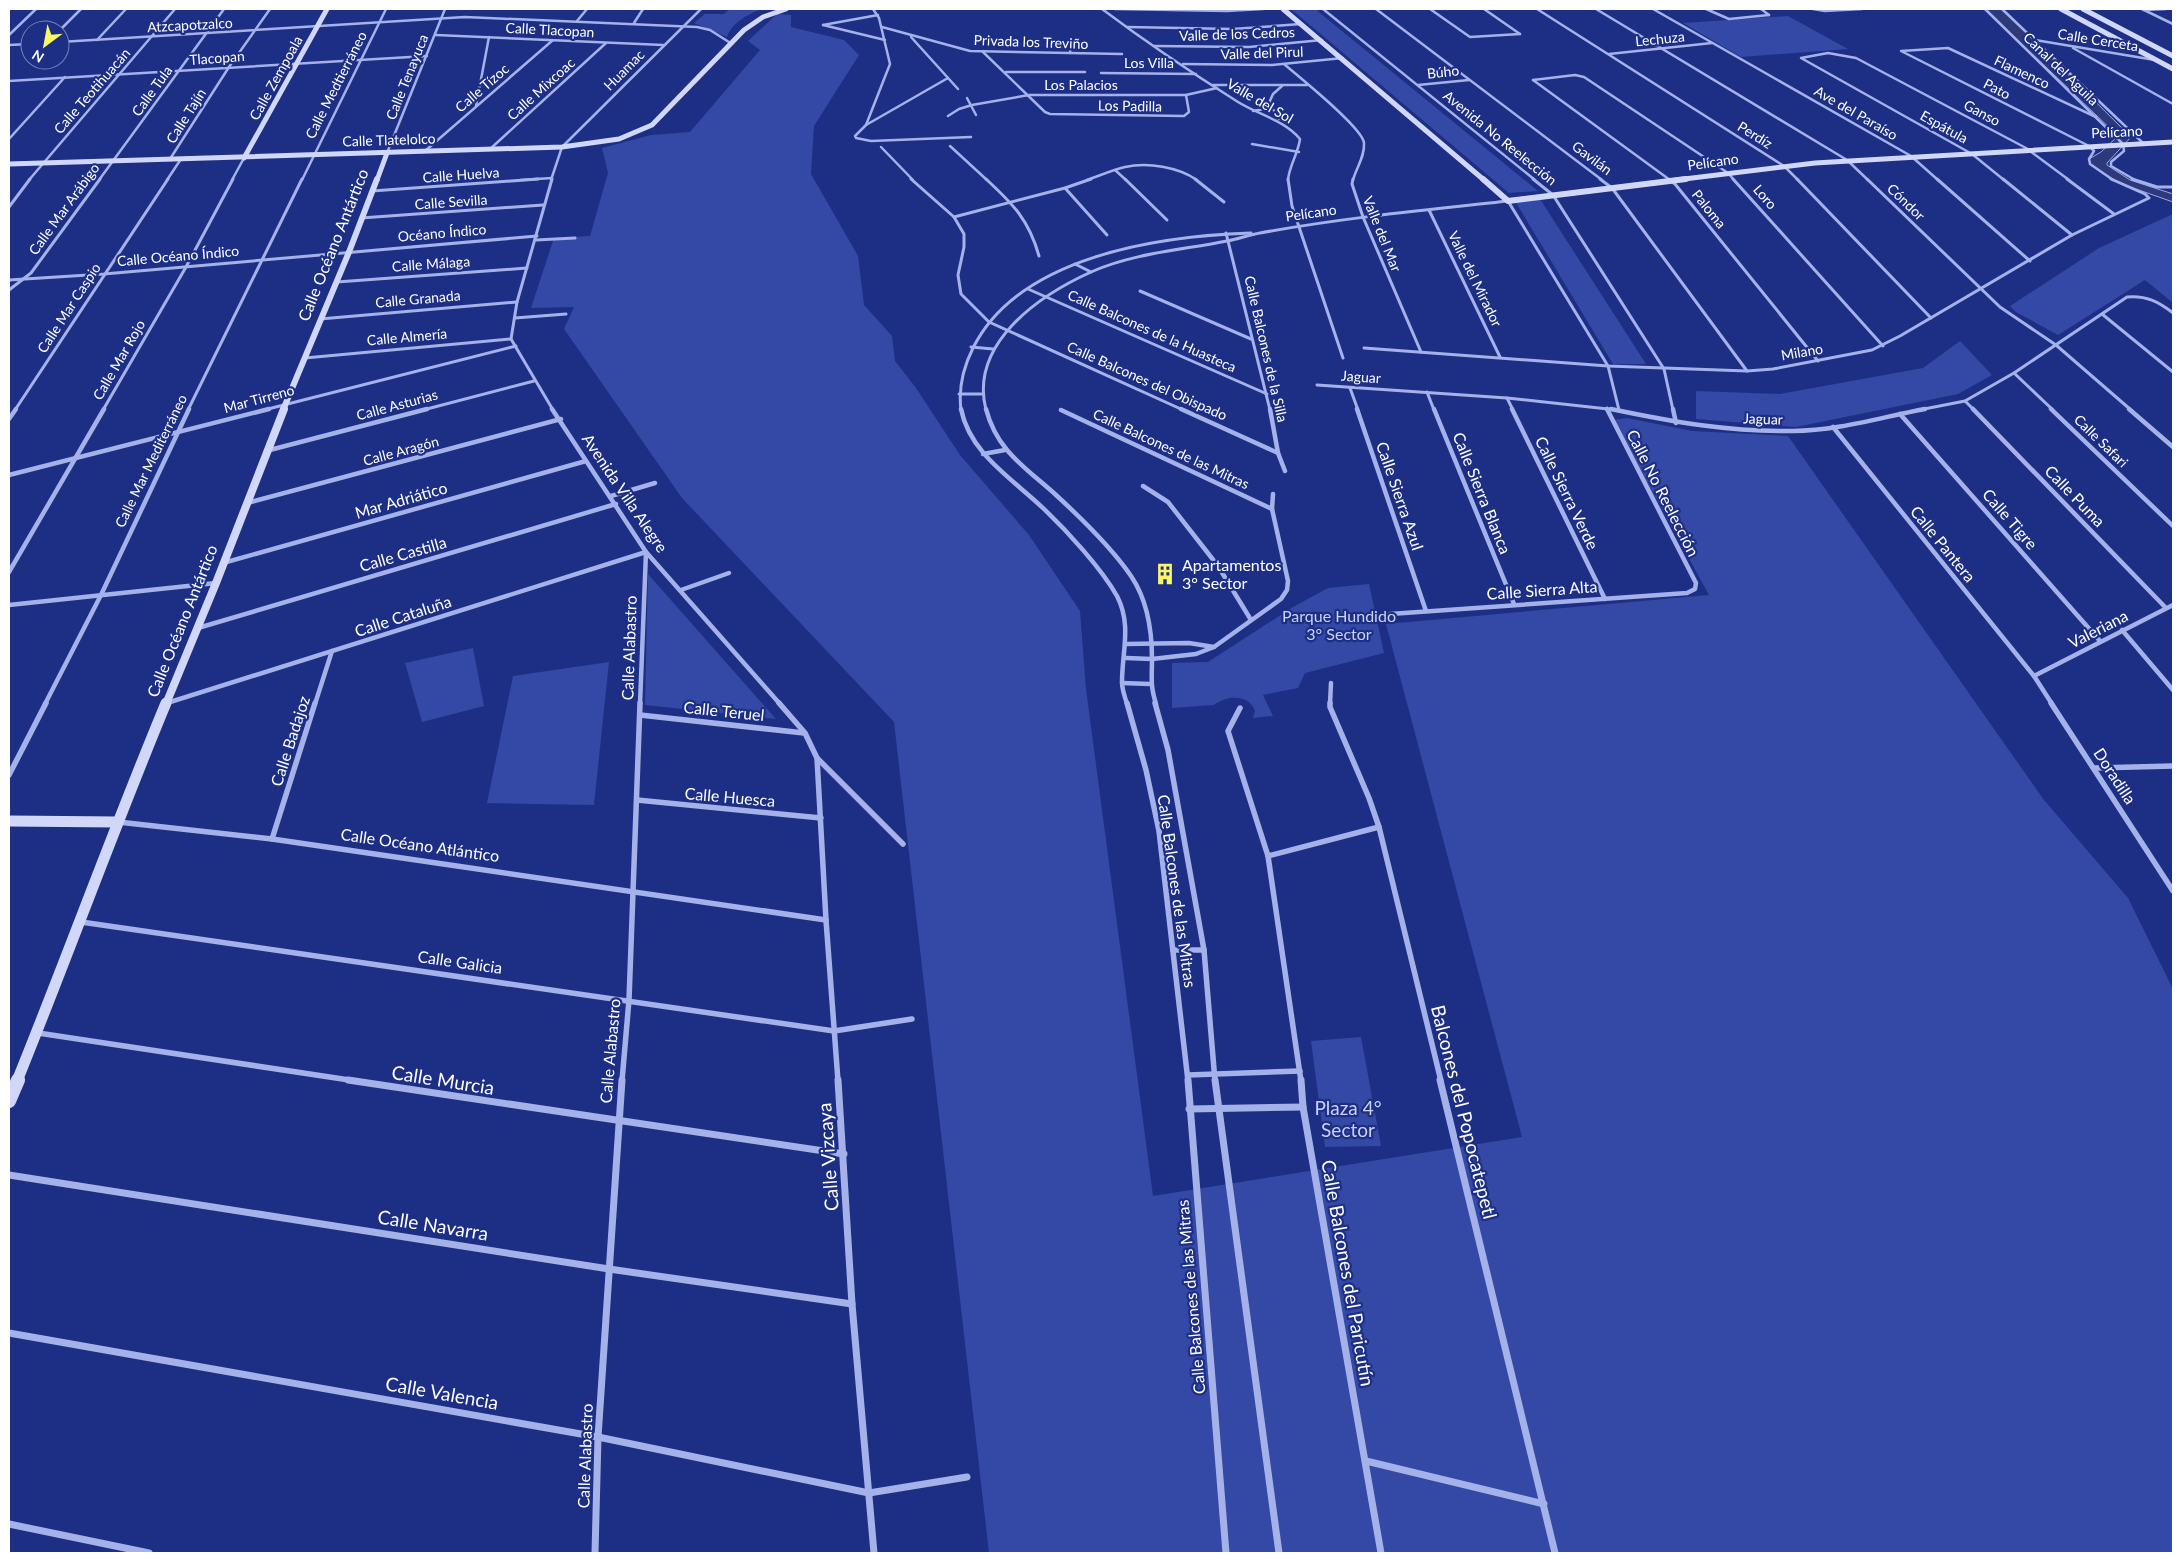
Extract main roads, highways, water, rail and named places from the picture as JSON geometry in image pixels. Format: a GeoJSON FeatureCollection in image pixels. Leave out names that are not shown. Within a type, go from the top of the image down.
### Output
{"type":"FeatureCollection","features":[{"type":"Feature","properties":{"kind":"place","name":"Apartamentos 3° Sector"},"geometry":{"type":"Point","coordinates":[1165,574]}},
{"type":"Feature","properties":{"kind":"park label","name":"Parque Hundido 3° Sector"},"geometry":{"type":"Point","coordinates":[1339,625]}},
{"type":"Feature","properties":{"kind":"park label","name":"Plaza 4° Sector"},"geometry":{"type":"Point","coordinates":[1348,1119]}}]}
